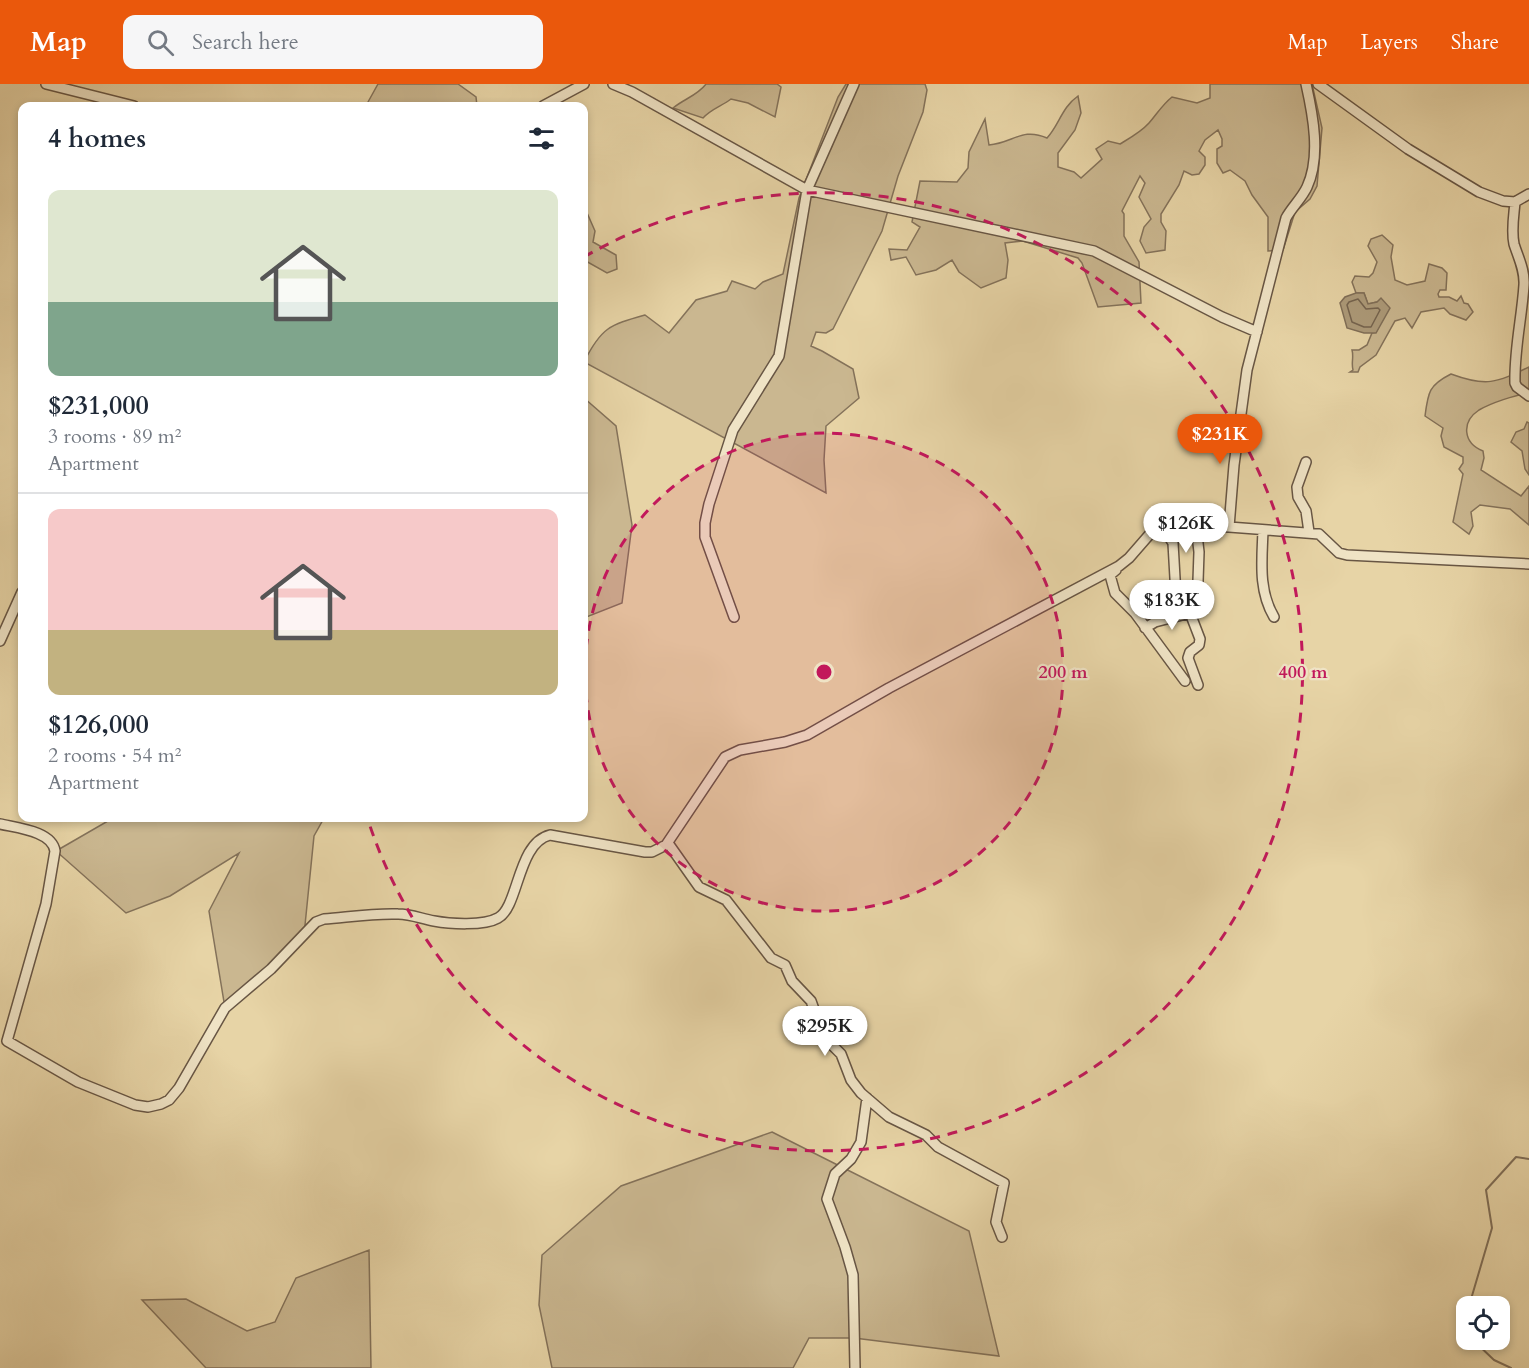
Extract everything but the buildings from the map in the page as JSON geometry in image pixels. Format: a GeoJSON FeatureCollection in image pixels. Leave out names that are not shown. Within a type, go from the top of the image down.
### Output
{"type":"FeatureCollection","features":[{"type":"Feature","properties":{"kind":"street"},"geometry":{"type":"LineString","coordinates":[[46,84],[118,102]]}},
{"type":"Feature","properties":{"kind":"street"},"geometry":{"type":"LineString","coordinates":[[551,102],[585,84]]}},
{"type":"Feature","properties":{"kind":"street"},"geometry":{"type":"LineString","coordinates":[[614,84],[807,190],[1094,251],[1222,317],[1257,332]]}},
{"type":"Feature","properties":{"kind":"street"},"geometry":{"type":"LineString","coordinates":[[734,617],[705,537],[709,504],[733,430],[779,356],[807,190],[854,84]]}},
{"type":"Feature","properties":{"kind":"street"},"geometry":{"type":"LineString","coordinates":[[1229,527],[1234,465],[1247,370],[1286,218],[1305,190],[1312,171],[1314,152],[1306,84]]}},
{"type":"Feature","properties":{"kind":"street"},"geometry":{"type":"LineString","coordinates":[[1318,84],[1408,149],[1479,192],[1503,201],[1515,202],[1529,194]]}},
{"type":"Feature","properties":{"kind":"street"},"geometry":{"type":"LineString","coordinates":[[1515,202],[1514,242],[1524,275],[1515,382],[1517,387],[1529,396]]}},
{"type":"Feature","properties":{"kind":"street"},"geometry":{"type":"LineString","coordinates":[[1306,462],[1297,487],[1298,497],[1306,511],[1309,532]]}},
{"type":"Feature","properties":{"kind":"street"},"geometry":{"type":"LineString","coordinates":[[1185,681],[1123,599],[1115,593],[1110,575],[1161,524],[1309,532],[1319,534],[1339,553],[1347,555],[1529,564]]}},
{"type":"Feature","properties":{"kind":"street"},"geometry":{"type":"LineString","coordinates":[[1161,524],[1173,543],[1176,597],[1190,613],[1200,639],[1199,645],[1190,652],[1188,658],[1198,685]]}},
{"type":"Feature","properties":{"kind":"street"},"geometry":{"type":"LineString","coordinates":[[1197,526],[1198,581]]}},
{"type":"Feature","properties":{"kind":"street"},"geometry":{"type":"LineString","coordinates":[[1263,530],[1263,587],[1267,606],[1274,617]]}},
{"type":"Feature","properties":{"kind":"street"},"geometry":{"type":"LineString","coordinates":[[0,824],[42,835],[53,844],[56,851],[46,904],[7,1041],[85,1085],[127,1102],[148,1107],[165,1102],[174,1094],[225,1008],[271,969],[316,922],[393,913],[438,921],[490,922],[505,914],[522,866],[544,837],[556,836],[645,852],[657,850],[668,843],[725,757],[740,750],[807,735],[889,688],[1119,566]]}},
{"type":"Feature","properties":{"kind":"street"},"geometry":{"type":"LineString","coordinates":[[0,641],[18,601]]}},
{"type":"Feature","properties":{"kind":"street"},"geometry":{"type":"LineString","coordinates":[[1145,628],[1155,622],[1190,613]]}},
{"type":"Feature","properties":{"kind":"street"},"geometry":{"type":"LineString","coordinates":[[668,843],[699,887],[726,900],[771,958],[787,968],[792,981],[811,1001],[824,1037],[841,1054],[853,1084],[889,1117],[926,1135],[938,1147],[1004,1183],[996,1222],[1002,1237]]}},
{"type":"Feature","properties":{"kind":"street"},"geometry":{"type":"LineString","coordinates":[[855,1368],[853,1275],[827,1199],[835,1174],[851,1159],[861,1142],[867,1098]]}},
{"type":"Feature","properties":{"kind":"shaded area"},"geometry":{"type":"Polygon","coordinates":[[[378,84],[458,84],[476,97],[477,102],[368,102],[378,84]]]}},
{"type":"Feature","properties":{"kind":"shaded area"},"geometry":{"type":"Polygon","coordinates":[[[706,84],[777,84],[781,87],[775,117],[748,103],[731,99],[703,118],[673,108],[706,84]]]}},
{"type":"Feature","properties":{"kind":"shaded area"},"geometry":{"type":"Polygon","coordinates":[[[846,84],[925,84],[927,90],[923,112],[898,176],[882,231],[833,329],[826,333],[816,332],[811,346],[853,369],[859,398],[826,426],[824,460],[826,493],[588,364],[588,355],[601,335],[614,325],[645,315],[669,333],[696,300],[727,291],[732,281],[755,289],[763,282],[783,274],[799,198],[838,97],[846,84]]]}},
{"type":"Feature","properties":{"kind":"shaded area"},"geometry":{"type":"Polygon","coordinates":[[[1210,84],[1312,84],[1322,128],[1317,186],[1310,199],[1295,212],[1283,250],[1268,251],[1268,217],[1245,181],[1230,170],[1223,173],[1217,163],[1217,149],[1222,146],[1218,130],[1205,140],[1199,151],[1205,157],[1205,165],[1199,174],[1192,175],[1184,171],[1179,185],[1161,214],[1161,222],[1166,231],[1165,250],[1146,253],[1140,241],[1144,227],[1151,219],[1139,197],[1145,183],[1140,176],[1122,211],[1124,236],[1139,262],[1141,303],[1098,307],[1082,263],[1078,258],[1023,241],[1005,243],[1008,260],[1006,278],[981,288],[959,272],[952,260],[936,270],[916,275],[906,257],[891,260],[889,249],[907,250],[920,227],[912,222],[920,181],[957,182],[968,168],[969,152],[985,119],[989,145],[1031,134],[1047,138],[1068,105],[1078,96],[1081,113],[1075,130],[1058,153],[1058,167],[1074,172],[1081,178],[1102,159],[1096,149],[1108,141],[1120,144],[1135,135],[1172,97],[1197,103],[1210,98],[1210,84]]]}},
{"type":"Feature","properties":{"kind":"shaded area"},"geometry":{"type":"Polygon","coordinates":[[[588,215],[595,231],[593,242],[616,255],[617,269],[607,273],[588,262],[588,215]]]}},
{"type":"Feature","properties":{"kind":"shaded area"},"geometry":{"type":"Polygon","coordinates":[[[1382,235],[1393,245],[1391,257],[1395,280],[1407,285],[1425,281],[1429,264],[1442,268],[1447,273],[1446,290],[1440,290],[1439,297],[1449,297],[1457,301],[1461,296],[1473,312],[1466,320],[1450,314],[1444,308],[1421,312],[1412,328],[1405,318],[1395,321],[1376,355],[1360,367],[1358,372],[1350,372],[1353,370],[1352,350],[1359,350],[1367,345],[1372,333],[1376,332],[1381,322],[1377,302],[1368,304],[1364,293],[1356,293],[1352,282],[1355,276],[1369,277],[1373,273],[1377,262],[1368,246],[1371,239],[1382,235]]]}},
{"type":"Feature","properties":{"kind":"shaded area"},"geometry":{"type":"Polygon","coordinates":[[[1529,367],[1529,393],[1479,410],[1469,420],[1467,432],[1471,443],[1483,451],[1481,470],[1521,496],[1529,486],[1529,525],[1510,509],[1480,505],[1471,512],[1473,526],[1469,534],[1453,522],[1463,474],[1459,469],[1463,463],[1463,457],[1444,447],[1441,436],[1443,428],[1425,416],[1429,395],[1438,382],[1451,374],[1482,382],[1499,380],[1529,367]]]}},
{"type":"Feature","properties":{"kind":"shaded area"},"geometry":{"type":"Polygon","coordinates":[[[588,402],[616,426],[632,525],[622,603],[588,616],[588,402]]]}},
{"type":"Feature","properties":{"kind":"shaded area"},"geometry":{"type":"Polygon","coordinates":[[[1527,422],[1529,423],[1529,475],[1525,469],[1522,451],[1511,442],[1516,432],[1524,429],[1527,422]]]}},
{"type":"Feature","properties":{"kind":"shaded area"},"geometry":{"type":"Polygon","coordinates":[[[106,822],[322,822],[314,836],[304,935],[225,1008],[209,911],[239,853],[170,896],[126,913],[56,851],[106,822]]]}},
{"type":"Feature","properties":{"kind":"shaded area"},"geometry":{"type":"Polygon","coordinates":[[[772,1132],[969,1231],[999,1356],[854,1338],[809,1338],[793,1368],[552,1368],[539,1305],[542,1255],[621,1186],[772,1132]]]}},
{"type":"Feature","properties":{"kind":"shaded area"},"geometry":{"type":"Polygon","coordinates":[[[369,1250],[371,1368],[206,1368],[142,1300],[186,1299],[247,1331],[275,1322],[296,1278],[369,1250]]]}},
{"type":"Feature","properties":{"kind":"water"},"geometry":{"type":"Polygon","coordinates":[[[1364,293],[1368,304],[1377,302],[1381,298],[1390,308],[1376,333],[1364,333],[1347,328],[1340,303],[1345,297],[1364,293]]]}},
{"type":"Feature","properties":{"kind":"waterway"},"geometry":{"type":"LineString","coordinates":[[1472,1296],[1492,1228],[1486,1190],[1516,1157],[1529,1159]]}},
{"type":"Feature","properties":{"kind":"waterway"},"geometry":{"type":"LineString","coordinates":[[1484,1350],[1494,1360],[1511,1368]]}}]}
